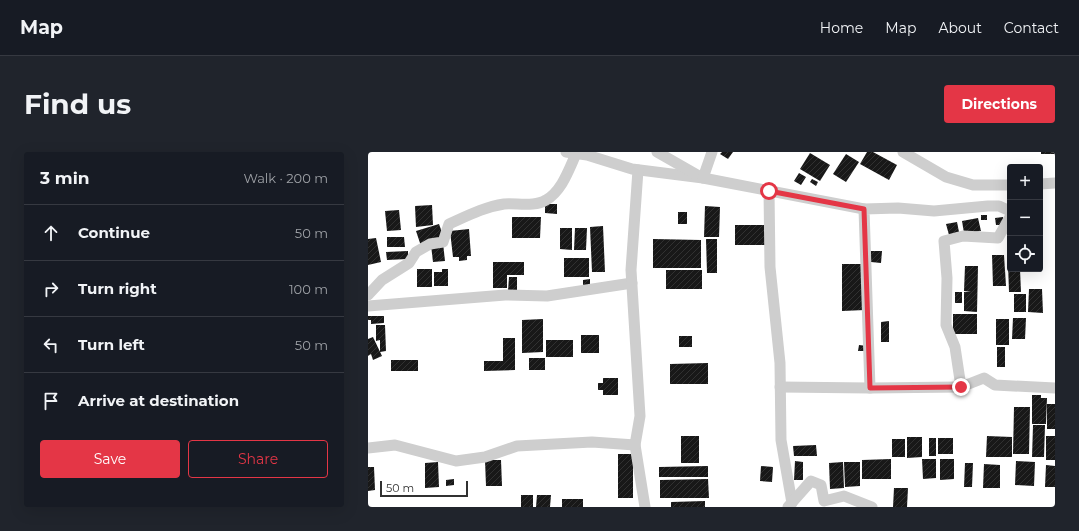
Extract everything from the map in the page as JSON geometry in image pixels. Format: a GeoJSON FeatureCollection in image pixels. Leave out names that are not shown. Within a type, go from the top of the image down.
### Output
{"type":"FeatureCollection","features":[{"type":"Feature","properties":{"kind":"street"},"geometry":{"type":"LineString","coordinates":[[657,152],[703,178]]}},
{"type":"Feature","properties":{"kind":"street"},"geometry":{"type":"LineString","coordinates":[[703,178],[712,152]]}},
{"type":"Feature","properties":{"kind":"street"},"geometry":{"type":"LineString","coordinates":[[903,152],[946,177],[973,185],[1007,185]]}},
{"type":"Feature","properties":{"kind":"street"},"geometry":{"type":"LineString","coordinates":[[368,295],[382,280],[408,263],[416,252],[430,244],[443,242],[449,224],[490,207],[505,204],[539,203],[546,200],[554,194],[566,177],[571,153],[638,170],[703,178],[864,209],[898,208],[934,211],[999,206],[1007,210]]}},
{"type":"Feature","properties":{"kind":"street"},"geometry":{"type":"LineString","coordinates":[[638,170],[631,270],[640,416],[635,445],[645,507]]}},
{"type":"Feature","properties":{"kind":"street"},"geometry":{"type":"LineString","coordinates":[[1043,184],[1055,183]]}},
{"type":"Feature","properties":{"kind":"street"},"geometry":{"type":"LineString","coordinates":[[769,191],[770,267],[780,363],[781,440],[790,505]]}},
{"type":"Feature","properties":{"kind":"street"},"geometry":{"type":"LineString","coordinates":[[864,209],[870,388]]}},
{"type":"Feature","properties":{"kind":"street"},"geometry":{"type":"LineString","coordinates":[[961,387],[955,347],[946,326],[947,278],[944,241],[962,236],[998,238],[1007,222]]}},
{"type":"Feature","properties":{"kind":"street"},"geometry":{"type":"LineString","coordinates":[[368,306],[505,295],[547,296],[632,283]]}},
{"type":"Feature","properties":{"kind":"street"},"geometry":{"type":"LineString","coordinates":[[780,387],[961,387],[984,378],[995,385],[1055,388]]}},
{"type":"Feature","properties":{"kind":"street"},"geometry":{"type":"LineString","coordinates":[[368,448],[394,445],[456,461],[485,457],[517,446],[592,442],[635,445]]}},
{"type":"Feature","properties":{"kind":"street"},"geometry":{"type":"LineString","coordinates":[[790,505],[811,481],[820,485],[824,501],[844,496],[872,507]]}},
{"type":"Feature","properties":{"kind":"building"},"geometry":{"type":"Polygon","coordinates":[[[722,152],[733,152],[728,159],[720,154],[722,152]]]}},
{"type":"Feature","properties":{"kind":"building"},"geometry":{"type":"Polygon","coordinates":[[[867,152],[873,152],[897,165],[889,180],[860,164],[867,152]]]}},
{"type":"Feature","properties":{"kind":"building"},"geometry":{"type":"Polygon","coordinates":[[[1041,152],[1055,152],[1055,154],[1041,154],[1041,152]]]}},
{"type":"Feature","properties":{"kind":"building"},"geometry":{"type":"Polygon","coordinates":[[[810,153],[830,165],[820,181],[800,169],[810,153]]]}},
{"type":"Feature","properties":{"kind":"building"},"geometry":{"type":"Polygon","coordinates":[[[846,154],[859,162],[846,182],[833,174],[846,154]]]}},
{"type":"Feature","properties":{"kind":"building"},"geometry":{"type":"Polygon","coordinates":[[[799,173],[806,177],[801,185],[794,181],[799,173]]]}},
{"type":"Feature","properties":{"kind":"building"},"geometry":{"type":"Polygon","coordinates":[[[812,179],[818,182],[816,186],[810,182],[812,179]]]}},
{"type":"Feature","properties":{"kind":"building"},"geometry":{"type":"Polygon","coordinates":[[[545,204],[557,204],[557,214],[545,213],[545,204]]]}},
{"type":"Feature","properties":{"kind":"building"},"geometry":{"type":"Polygon","coordinates":[[[432,205],[433,225],[416,227],[415,206],[432,205]]]}},
{"type":"Feature","properties":{"kind":"building"},"geometry":{"type":"Polygon","coordinates":[[[705,206],[720,207],[719,237],[704,237],[705,206]]]}},
{"type":"Feature","properties":{"kind":"building"},"geometry":{"type":"Polygon","coordinates":[[[399,210],[401,230],[387,231],[385,211],[399,210]]]}},
{"type":"Feature","properties":{"kind":"building"},"geometry":{"type":"Polygon","coordinates":[[[678,212],[687,212],[687,224],[678,224],[678,212]]]}},
{"type":"Feature","properties":{"kind":"building"},"geometry":{"type":"Polygon","coordinates":[[[981,215],[987,215],[987,220],[981,220],[981,215]]]}},
{"type":"Feature","properties":{"kind":"building"},"geometry":{"type":"Polygon","coordinates":[[[512,217],[541,217],[540,238],[512,238],[512,217]]]}},
{"type":"Feature","properties":{"kind":"building"},"geometry":{"type":"Polygon","coordinates":[[[1003,217],[1003,225],[996,225],[995,218],[1003,217]]]}},
{"type":"Feature","properties":{"kind":"building"},"geometry":{"type":"Polygon","coordinates":[[[978,218],[981,231],[964,233],[962,221],[978,218]]]}},
{"type":"Feature","properties":{"kind":"building"},"geometry":{"type":"Polygon","coordinates":[[[957,222],[959,232],[949,235],[946,224],[957,222]]]}},
{"type":"Feature","properties":{"kind":"building"},"geometry":{"type":"Polygon","coordinates":[[[439,224],[444,238],[421,246],[416,231],[439,224]]]}},
{"type":"Feature","properties":{"kind":"building"},"geometry":{"type":"Polygon","coordinates":[[[735,225],[765,225],[765,245],[735,245],[735,225]]]}},
{"type":"Feature","properties":{"kind":"building"},"geometry":{"type":"Polygon","coordinates":[[[603,226],[605,272],[592,272],[590,227],[603,226]]]}},
{"type":"Feature","properties":{"kind":"building"},"geometry":{"type":"Polygon","coordinates":[[[560,228],[572,228],[572,250],[560,249],[560,228]]]}},
{"type":"Feature","properties":{"kind":"building"},"geometry":{"type":"Polygon","coordinates":[[[575,228],[587,228],[586,250],[574,250],[575,228]]]}},
{"type":"Feature","properties":{"kind":"building"},"geometry":{"type":"Polygon","coordinates":[[[469,229],[471,256],[467,256],[467,260],[459,261],[459,257],[453,257],[450,231],[469,229]]]}},
{"type":"Feature","properties":{"kind":"building"},"geometry":{"type":"Polygon","coordinates":[[[387,237],[404,237],[405,247],[387,247],[387,237]]]}},
{"type":"Feature","properties":{"kind":"building"},"geometry":{"type":"Polygon","coordinates":[[[376,238],[381,262],[368,265],[368,239],[376,238]]]}},
{"type":"Feature","properties":{"kind":"building"},"geometry":{"type":"Polygon","coordinates":[[[653,239],[701,240],[701,268],[653,268],[653,239]]]}},
{"type":"Feature","properties":{"kind":"building"},"geometry":{"type":"Polygon","coordinates":[[[706,239],[717,239],[717,273],[707,273],[706,239]]]}},
{"type":"Feature","properties":{"kind":"building"},"geometry":{"type":"Polygon","coordinates":[[[443,243],[445,261],[433,262],[431,245],[443,243]]]}},
{"type":"Feature","properties":{"kind":"building"},"geometry":{"type":"Polygon","coordinates":[[[408,251],[408,259],[387,260],[386,252],[408,251]]]}},
{"type":"Feature","properties":{"kind":"building"},"geometry":{"type":"Polygon","coordinates":[[[871,251],[882,251],[881,263],[871,262],[871,251]]]}},
{"type":"Feature","properties":{"kind":"building"},"geometry":{"type":"Polygon","coordinates":[[[992,255],[1004,255],[1006,286],[993,286],[992,255]]]}},
{"type":"Feature","properties":{"kind":"building"},"geometry":{"type":"Polygon","coordinates":[[[564,258],[589,258],[589,277],[564,277],[564,258]]]}},
{"type":"Feature","properties":{"kind":"building"},"geometry":{"type":"Polygon","coordinates":[[[493,262],[524,262],[524,275],[507,275],[507,288],[493,288],[493,262]]]}},
{"type":"Feature","properties":{"kind":"building"},"geometry":{"type":"Polygon","coordinates":[[[842,264],[865,264],[865,310],[842,311],[842,264]]]}},
{"type":"Feature","properties":{"kind":"building"},"geometry":{"type":"Polygon","coordinates":[[[965,266],[978,266],[977,312],[964,311],[964,292],[971,292],[964,291],[965,266]]]}},
{"type":"Feature","properties":{"kind":"building"},"geometry":{"type":"Polygon","coordinates":[[[417,269],[432,269],[432,287],[417,287],[417,269]]]}},
{"type":"Feature","properties":{"kind":"building"},"geometry":{"type":"Polygon","coordinates":[[[442,269],[448,269],[448,286],[434,286],[434,272],[442,272],[442,269]]]}},
{"type":"Feature","properties":{"kind":"building"},"geometry":{"type":"Polygon","coordinates":[[[666,270],[702,270],[702,289],[666,289],[666,270]]]}},
{"type":"Feature","properties":{"kind":"building"},"geometry":{"type":"Polygon","coordinates":[[[1008,272],[1020,272],[1021,292],[1009,292],[1008,272]]]}},
{"type":"Feature","properties":{"kind":"building"},"geometry":{"type":"Polygon","coordinates":[[[509,277],[517,277],[517,291],[508,291],[509,277]]]}},
{"type":"Feature","properties":{"kind":"building"},"geometry":{"type":"Polygon","coordinates":[[[590,279],[590,288],[583,289],[583,280],[590,279]]]}},
{"type":"Feature","properties":{"kind":"building"},"geometry":{"type":"Polygon","coordinates":[[[1029,289],[1042,289],[1043,313],[1028,312],[1029,289]]]}},
{"type":"Feature","properties":{"kind":"building"},"geometry":{"type":"Polygon","coordinates":[[[955,292],[962,292],[962,303],[955,303],[955,292]]]}},
{"type":"Feature","properties":{"kind":"building"},"geometry":{"type":"Polygon","coordinates":[[[1014,294],[1026,294],[1026,312],[1014,312],[1014,294]]]}},
{"type":"Feature","properties":{"kind":"building"},"geometry":{"type":"Polygon","coordinates":[[[953,314],[977,314],[977,334],[953,334],[953,314]]]}},
{"type":"Feature","properties":{"kind":"building"},"geometry":{"type":"Polygon","coordinates":[[[368,316],[384,316],[384,323],[371,324],[371,320],[368,320],[368,316]]]}},
{"type":"Feature","properties":{"kind":"building"},"geometry":{"type":"Polygon","coordinates":[[[1013,318],[1026,318],[1025,339],[1012,339],[1013,318]]]}},
{"type":"Feature","properties":{"kind":"building"},"geometry":{"type":"Polygon","coordinates":[[[543,319],[543,352],[522,353],[522,320],[543,319]]]}},
{"type":"Feature","properties":{"kind":"building"},"geometry":{"type":"Polygon","coordinates":[[[996,319],[1009,319],[1009,345],[996,345],[996,319]]]}},
{"type":"Feature","properties":{"kind":"building"},"geometry":{"type":"Polygon","coordinates":[[[889,321],[889,342],[881,342],[881,322],[889,321]]]}},
{"type":"Feature","properties":{"kind":"building"},"geometry":{"type":"Polygon","coordinates":[[[376,325],[385,325],[386,351],[380,352],[380,340],[376,341],[376,325]]]}},
{"type":"Feature","properties":{"kind":"building"},"geometry":{"type":"Polygon","coordinates":[[[581,335],[599,335],[599,353],[581,353],[581,335]]]}},
{"type":"Feature","properties":{"kind":"building"},"geometry":{"type":"Polygon","coordinates":[[[679,336],[692,336],[692,347],[679,347],[679,336]]]}},
{"type":"Feature","properties":{"kind":"building"},"geometry":{"type":"Polygon","coordinates":[[[373,337],[382,356],[373,360],[371,354],[368,356],[368,339],[373,337]]]}},
{"type":"Feature","properties":{"kind":"building"},"geometry":{"type":"Polygon","coordinates":[[[503,338],[515,338],[515,370],[484,371],[484,361],[503,361],[503,338]]]}},
{"type":"Feature","properties":{"kind":"building"},"geometry":{"type":"Polygon","coordinates":[[[546,340],[573,340],[573,357],[546,357],[546,340]]]}},
{"type":"Feature","properties":{"kind":"building"},"geometry":{"type":"Polygon","coordinates":[[[859,345],[867,346],[867,351],[858,351],[859,345]]]}},
{"type":"Feature","properties":{"kind":"building"},"geometry":{"type":"Polygon","coordinates":[[[997,347],[1005,347],[1005,367],[997,367],[997,347]]]}},
{"type":"Feature","properties":{"kind":"building"},"geometry":{"type":"Polygon","coordinates":[[[529,358],[545,358],[545,370],[529,370],[529,358]]]}},
{"type":"Feature","properties":{"kind":"building"},"geometry":{"type":"Polygon","coordinates":[[[391,360],[418,360],[418,371],[391,371],[391,360]]]}},
{"type":"Feature","properties":{"kind":"building"},"geometry":{"type":"Polygon","coordinates":[[[708,363],[708,384],[670,384],[670,364],[708,363]]]}},
{"type":"Feature","properties":{"kind":"building"},"geometry":{"type":"Polygon","coordinates":[[[603,378],[618,378],[618,395],[603,395],[603,390],[598,390],[598,383],[603,383],[603,378]]]}},
{"type":"Feature","properties":{"kind":"building"},"geometry":{"type":"Polygon","coordinates":[[[1032,395],[1041,395],[1041,398],[1047,398],[1046,424],[1032,424],[1032,395]]]}},
{"type":"Feature","properties":{"kind":"building"},"geometry":{"type":"Polygon","coordinates":[[[1047,404],[1055,404],[1055,429],[1047,429],[1047,404]]]}},
{"type":"Feature","properties":{"kind":"building"},"geometry":{"type":"Polygon","coordinates":[[[1014,407],[1030,407],[1029,454],[1013,454],[1014,407]]]}},
{"type":"Feature","properties":{"kind":"building"},"geometry":{"type":"Polygon","coordinates":[[[1033,425],[1045,425],[1044,457],[1032,457],[1033,425]]]}},
{"type":"Feature","properties":{"kind":"building"},"geometry":{"type":"Polygon","coordinates":[[[681,436],[699,436],[699,463],[681,463],[681,436]]]}},
{"type":"Feature","properties":{"kind":"building"},"geometry":{"type":"Polygon","coordinates":[[[987,436],[1012,437],[1012,457],[986,457],[987,436]]]}},
{"type":"Feature","properties":{"kind":"building"},"geometry":{"type":"Polygon","coordinates":[[[1046,436],[1055,436],[1055,460],[1046,460],[1046,436]]]}},
{"type":"Feature","properties":{"kind":"building"},"geometry":{"type":"Polygon","coordinates":[[[907,437],[922,437],[922,457],[907,458],[907,437]]]}},
{"type":"Feature","properties":{"kind":"building"},"geometry":{"type":"Polygon","coordinates":[[[929,438],[936,438],[936,456],[929,456],[929,438]]]}},
{"type":"Feature","properties":{"kind":"building"},"geometry":{"type":"Polygon","coordinates":[[[938,438],[953,438],[953,454],[938,454],[938,438]]]}},
{"type":"Feature","properties":{"kind":"building"},"geometry":{"type":"Polygon","coordinates":[[[892,439],[905,439],[905,457],[892,457],[892,439]]]}},
{"type":"Feature","properties":{"kind":"building"},"geometry":{"type":"Polygon","coordinates":[[[816,445],[817,456],[794,456],[793,446],[816,445]]]}},
{"type":"Feature","properties":{"kind":"building"},"geometry":{"type":"Polygon","coordinates":[[[618,454],[633,454],[633,498],[618,498],[618,454]]]}},
{"type":"Feature","properties":{"kind":"building"},"geometry":{"type":"Polygon","coordinates":[[[891,459],[891,479],[862,479],[862,460],[891,459]]]}},
{"type":"Feature","properties":{"kind":"building"},"geometry":{"type":"Polygon","coordinates":[[[922,459],[936,459],[936,478],[923,479],[922,459]]]}},
{"type":"Feature","properties":{"kind":"building"},"geometry":{"type":"Polygon","coordinates":[[[940,459],[954,459],[954,479],[940,480],[940,459]]]}},
{"type":"Feature","properties":{"kind":"building"},"geometry":{"type":"Polygon","coordinates":[[[485,460],[501,460],[502,486],[486,486],[485,460]]]}},
{"type":"Feature","properties":{"kind":"building"},"geometry":{"type":"Polygon","coordinates":[[[795,461],[803,462],[803,480],[794,480],[795,461]]]}},
{"type":"Feature","properties":{"kind":"building"},"geometry":{"type":"Polygon","coordinates":[[[1016,461],[1035,462],[1034,486],[1015,485],[1016,461]]]}},
{"type":"Feature","properties":{"kind":"building"},"geometry":{"type":"Polygon","coordinates":[[[438,462],[439,487],[425,488],[425,463],[438,462]]]}},
{"type":"Feature","properties":{"kind":"building"},"geometry":{"type":"Polygon","coordinates":[[[843,462],[844,488],[830,489],[829,463],[843,462]]]}},
{"type":"Feature","properties":{"kind":"building"},"geometry":{"type":"Polygon","coordinates":[[[844,462],[860,462],[860,486],[845,487],[844,462]]]}},
{"type":"Feature","properties":{"kind":"building"},"geometry":{"type":"Polygon","coordinates":[[[965,463],[973,463],[972,487],[964,487],[965,463]]]}},
{"type":"Feature","properties":{"kind":"building"},"geometry":{"type":"Polygon","coordinates":[[[984,464],[1000,465],[1000,488],[983,488],[984,464]]]}},
{"type":"Feature","properties":{"kind":"building"},"geometry":{"type":"Polygon","coordinates":[[[1046,465],[1055,466],[1055,487],[1045,487],[1046,465]]]}},
{"type":"Feature","properties":{"kind":"building"},"geometry":{"type":"Polygon","coordinates":[[[708,466],[708,477],[659,477],[659,467],[708,466]]]}},
{"type":"Feature","properties":{"kind":"building"},"geometry":{"type":"Polygon","coordinates":[[[761,466],[773,467],[772,482],[760,481],[761,466]]]}},
{"type":"Feature","properties":{"kind":"building"},"geometry":{"type":"Polygon","coordinates":[[[368,467],[374,467],[375,490],[368,491],[368,467]]]}},
{"type":"Feature","properties":{"kind":"building"},"geometry":{"type":"Polygon","coordinates":[[[454,479],[454,485],[446,486],[446,480],[454,479]]]}},
{"type":"Feature","properties":{"kind":"building"},"geometry":{"type":"Polygon","coordinates":[[[708,479],[709,498],[660,498],[660,480],[708,479]]]}},
{"type":"Feature","properties":{"kind":"building"},"geometry":{"type":"Polygon","coordinates":[[[894,488],[908,488],[907,507],[893,507],[894,488]]]}},
{"type":"Feature","properties":{"kind":"building"},"geometry":{"type":"Polygon","coordinates":[[[521,495],[533,495],[533,507],[521,507],[521,495]]]}},
{"type":"Feature","properties":{"kind":"building"},"geometry":{"type":"Polygon","coordinates":[[[537,495],[551,495],[550,507],[536,507],[537,495]]]}},
{"type":"Feature","properties":{"kind":"building"},"geometry":{"type":"Polygon","coordinates":[[[562,499],[583,499],[583,507],[562,507],[562,499]]]}},
{"type":"Feature","properties":{"kind":"building"},"geometry":{"type":"Polygon","coordinates":[[[705,501],[705,507],[671,507],[671,502],[705,501]]]}},
{"type":"Feature","properties":{"kind":"route"},"geometry":{"type":"LineString","coordinates":[[769,191],[864,209],[865,246],[867,257],[870,388],[961,387]]}}]}
